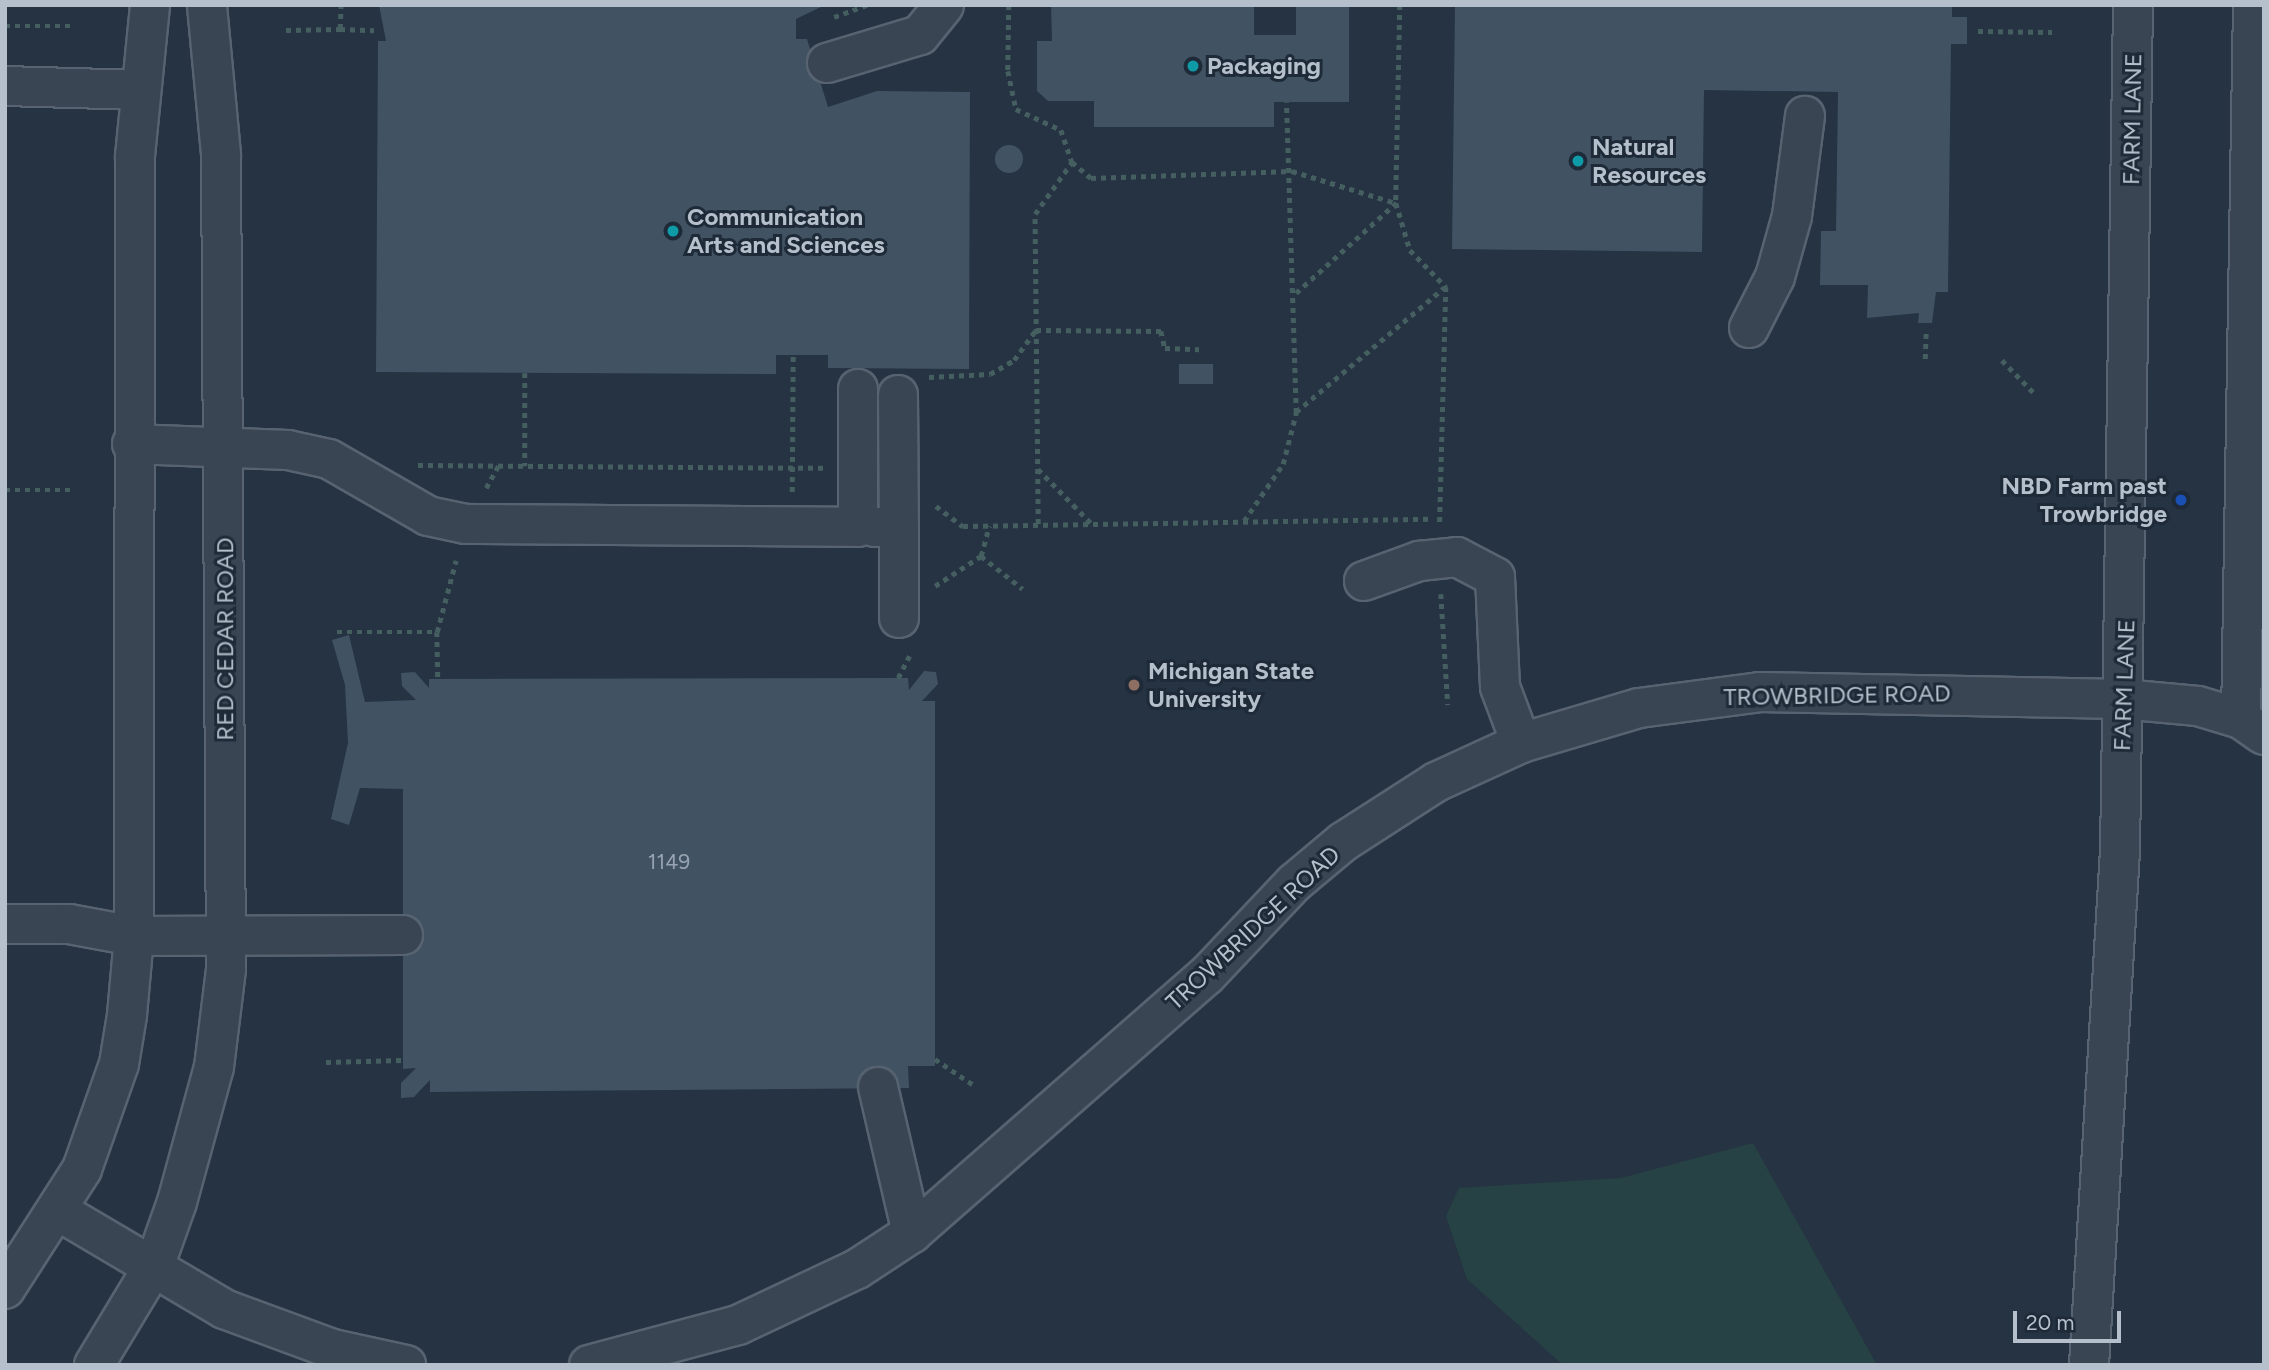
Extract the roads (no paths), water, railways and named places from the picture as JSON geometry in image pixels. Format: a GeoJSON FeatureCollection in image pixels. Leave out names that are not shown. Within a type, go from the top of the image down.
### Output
{"type":"FeatureCollection","features":[{"type":"Feature","properties":{"kind":"street"},"geometry":{"type":"LineString","coordinates":[[5,1290],[60,1212],[119,1064],[134,936],[132,444],[140,90],[150,5]]}},
{"type":"Feature","properties":{"kind":"street","name":"RED CEDAR ROAD"},"geometry":{"type":"LineString","coordinates":[[155,1264],[214,1067],[227,936],[221,154],[207,5]]}},
{"type":"Feature","properties":{"kind":"street"},"geometry":{"type":"LineString","coordinates":[[827,63],[920,35],[944,5]]}},
{"type":"Feature","properties":{"kind":"street","name":"FARM LANE"},"geometry":{"type":"LineString","coordinates":[[2089,1365],[2120,851],[2133,5]]}},
{"type":"Feature","properties":{"kind":"street"},"geometry":{"type":"LineString","coordinates":[[2253,5],[2253,727]]}},
{"type":"Feature","properties":{"kind":"street"},"geometry":{"type":"LineString","coordinates":[[5,86],[140,90]]}},
{"type":"Feature","properties":{"kind":"street"},"geometry":{"type":"LineString","coordinates":[[1749,328],[1775,277],[1792,216],[1805,116]]}},
{"type":"Feature","properties":{"kind":"street"},"geometry":{"type":"LineString","coordinates":[[858,388],[858,527]]}},
{"type":"Feature","properties":{"kind":"street"},"geometry":{"type":"LineString","coordinates":[[899,618],[899,527],[913,392]]}},
{"type":"Feature","properties":{"kind":"street"},"geometry":{"type":"LineString","coordinates":[[132,444],[223,445],[328,460],[428,516],[466,524],[899,527]]}},
{"type":"Feature","properties":{"kind":"street"},"geometry":{"type":"LineString","coordinates":[[1364,581],[1439,557],[1472,560],[1495,577],[1500,687],[1521,743]]}},
{"type":"Feature","properties":{"kind":"street","name":"TROWBRIDGE ROAD"},"geometry":{"type":"LineString","coordinates":[[589,1365],[738,1325],[857,1269],[912,1233],[1206,976],[1293,883],[1343,842],[1436,782],[1521,743],[1639,708],[1760,692],[2122,699],[2198,706],[2253,727]]}},
{"type":"Feature","properties":{"kind":"street"},"geometry":{"type":"LineString","coordinates":[[5,924],[69,924],[134,936],[402,935]]}},
{"type":"Feature","properties":{"kind":"street"},"geometry":{"type":"LineString","coordinates":[[878,1087],[912,1233]]}},
{"type":"Feature","properties":{"kind":"street"},"geometry":{"type":"LineString","coordinates":[[60,1212],[155,1264],[224,1308],[278,1331],[406,1365]]}},
{"type":"Feature","properties":{"kind":"street"},"geometry":{"type":"LineString","coordinates":[[94,1365],[155,1264]]}},
{"type":"Feature","properties":{"kind":"place","name":"Packaging"},"geometry":{"type":"Point","coordinates":[1193,66]}},
{"type":"Feature","properties":{"kind":"place","name":"Natural Resources"},"geometry":{"type":"Point","coordinates":[1578,161]}},
{"type":"Feature","properties":{"kind":"place","name":"Communication Arts and Sciences"},"geometry":{"type":"Point","coordinates":[673,231]}},
{"type":"Feature","properties":{"kind":"place","name":"NBD Farm past Trowbridge"},"geometry":{"type":"Point","coordinates":[2181,500]}},
{"type":"Feature","properties":{"kind":"place","name":"Michigan State University"},"geometry":{"type":"Point","coordinates":[1134,685]}}]}
